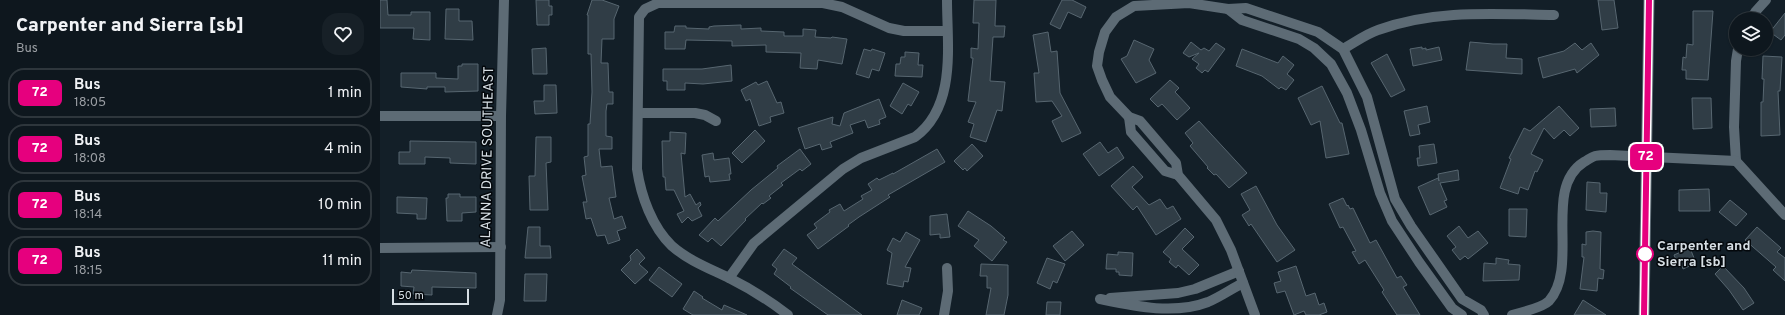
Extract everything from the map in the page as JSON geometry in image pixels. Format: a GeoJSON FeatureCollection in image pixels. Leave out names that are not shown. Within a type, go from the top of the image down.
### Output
{"type":"FeatureCollection","features":[{"type":"Feature","properties":{"kind":"street","name":"ALANNA DRIVE SOUTHEAST"},"geometry":{"type":"LineString","coordinates":[[497,315],[500,300],[501,116],[504,0]]}},
{"type":"Feature","properties":{"kind":"street"},"geometry":{"type":"LineString","coordinates":[[730,278],[754,243],[844,169],[862,158],[915,137],[923,131],[934,116],[947,81],[948,0]]}},
{"type":"Feature","properties":{"kind":"street"},"geometry":{"type":"LineString","coordinates":[[1644,315],[1649,0]]}},
{"type":"Feature","properties":{"kind":"street"},"geometry":{"type":"LineString","coordinates":[[1755,12],[1766,0]]}},
{"type":"Feature","properties":{"kind":"street"},"geometry":{"type":"LineString","coordinates":[[788,315],[766,298],[730,278],[706,268],[672,245],[652,216],[639,187],[637,169],[639,17],[645,9],[658,2],[823,3],[842,7],[889,28],[904,31],[947,31]]}},
{"type":"Feature","properties":{"kind":"street"},"geometry":{"type":"LineString","coordinates":[[1255,315],[1231,250],[1216,220],[1178,175],[1176,163],[1140,121],[1129,117],[1110,97],[1097,66],[1099,52],[1105,32],[1116,17],[1134,6],[1189,3],[1228,9],[1246,8],[1318,32],[1343,49],[1367,97],[1395,199],[1411,226],[1462,299],[1481,310],[1484,315]]}},
{"type":"Feature","properties":{"kind":"street"},"geometry":{"type":"LineString","coordinates":[[1228,9],[1242,20],[1299,39],[1314,48],[1331,64],[1347,93],[1361,130],[1380,193],[1392,221],[1452,308],[1462,315]]}},
{"type":"Feature","properties":{"kind":"street"},"geometry":{"type":"LineString","coordinates":[[1343,49],[1376,30],[1407,20],[1454,15],[1554,15]]}},
{"type":"Feature","properties":{"kind":"street"},"geometry":{"type":"LineString","coordinates":[[1737,56],[1734,127],[1736,161],[1785,215]]}},
{"type":"Feature","properties":{"kind":"street"},"geometry":{"type":"LineString","coordinates":[[638,113],[696,113],[705,115],[716,121]]}},
{"type":"Feature","properties":{"kind":"street"},"geometry":{"type":"LineString","coordinates":[[380,116],[501,116]]}},
{"type":"Feature","properties":{"kind":"street"},"geometry":{"type":"LineString","coordinates":[[1129,117],[1131,132],[1165,171],[1178,175]]}},
{"type":"Feature","properties":{"kind":"street"},"geometry":{"type":"LineString","coordinates":[[1512,315],[1548,302],[1558,287],[1563,252],[1562,218],[1567,182],[1579,166],[1594,156],[1610,155],[1736,161]]}},
{"type":"Feature","properties":{"kind":"street"},"geometry":{"type":"LineString","coordinates":[[380,248],[501,246]]}},
{"type":"Feature","properties":{"kind":"street"},"geometry":{"type":"LineString","coordinates":[[944,315],[948,291],[946,268]]}},
{"type":"Feature","properties":{"kind":"street"},"geometry":{"type":"LineString","coordinates":[[1239,271],[1195,289],[1178,293],[1100,300],[1160,309],[1184,308],[1207,303],[1243,283]]}},
{"type":"Feature","properties":{"kind":"building"},"geometry":{"type":"Polygon","coordinates":[[[380,0],[387,0],[388,15],[411,15],[411,12],[430,12],[430,40],[413,39],[414,28],[380,28],[380,0]]]}},
{"type":"Feature","properties":{"kind":"building"},"geometry":{"type":"Polygon","coordinates":[[[536,0],[549,0],[549,6],[552,6],[552,15],[549,15],[549,25],[537,25],[536,0]]]}},
{"type":"Feature","properties":{"kind":"building"},"geometry":{"type":"Polygon","coordinates":[[[592,0],[602,0],[619,6],[614,19],[614,39],[602,39],[601,63],[608,63],[609,92],[613,92],[613,104],[607,104],[606,111],[606,136],[612,137],[612,149],[599,149],[601,167],[612,166],[616,197],[609,198],[614,219],[622,216],[626,228],[617,231],[620,240],[608,244],[605,235],[597,236],[591,218],[586,219],[583,202],[587,202],[582,176],[586,175],[584,157],[588,156],[588,124],[590,124],[592,92],[591,54],[588,54],[587,15],[592,0]]]}},
{"type":"Feature","properties":{"kind":"building"},"geometry":{"type":"Polygon","coordinates":[[[974,0],[996,0],[995,26],[1005,26],[1004,37],[993,37],[990,81],[1005,82],[1002,111],[997,110],[986,142],[970,137],[974,124],[968,122],[976,102],[968,101],[973,58],[971,58],[971,48],[978,49],[979,23],[973,23],[974,0]]]}},
{"type":"Feature","properties":{"kind":"building"},"geometry":{"type":"Polygon","coordinates":[[[1062,0],[1072,0],[1086,7],[1081,18],[1068,12],[1060,29],[1050,24],[1062,0]]]}},
{"type":"Feature","properties":{"kind":"building"},"geometry":{"type":"Polygon","coordinates":[[[1598,0],[1614,0],[1618,28],[1602,30],[1598,0]]]}},
{"type":"Feature","properties":{"kind":"building"},"geometry":{"type":"Polygon","coordinates":[[[446,9],[459,9],[459,21],[472,21],[473,40],[445,39],[446,9]]]}},
{"type":"Feature","properties":{"kind":"building"},"geometry":{"type":"Polygon","coordinates":[[[1693,11],[1713,11],[1708,80],[1686,79],[1686,70],[1682,70],[1683,57],[1686,58],[1687,44],[1693,45],[1693,11]]]}},
{"type":"Feature","properties":{"kind":"building"},"geometry":{"type":"Polygon","coordinates":[[[1785,13],[1785,35],[1781,40],[1773,34],[1773,28],[1785,13]]]}},
{"type":"Feature","properties":{"kind":"building"},"geometry":{"type":"Polygon","coordinates":[[[741,25],[741,29],[761,28],[761,31],[784,32],[784,36],[803,36],[803,29],[816,30],[815,37],[847,39],[842,64],[818,60],[817,69],[800,68],[801,53],[766,52],[766,45],[732,46],[732,41],[686,40],[685,49],[665,49],[665,32],[674,32],[675,26],[709,29],[709,27],[714,26],[741,25]]]}},
{"type":"Feature","properties":{"kind":"building"},"geometry":{"type":"Polygon","coordinates":[[[1048,32],[1051,52],[1057,51],[1060,93],[1081,133],[1062,142],[1052,121],[1062,116],[1052,101],[1036,102],[1034,73],[1039,73],[1033,35],[1048,32]]]}},
{"type":"Feature","properties":{"kind":"building"},"geometry":{"type":"Polygon","coordinates":[[[1134,40],[1154,49],[1149,60],[1156,73],[1136,83],[1121,59],[1127,56],[1134,40]]]}},
{"type":"Feature","properties":{"kind":"building"},"geometry":{"type":"Polygon","coordinates":[[[1191,42],[1201,50],[1204,48],[1209,51],[1216,43],[1225,49],[1208,72],[1205,70],[1202,73],[1196,68],[1199,64],[1192,59],[1199,53],[1189,57],[1183,53],[1191,42]]]}},
{"type":"Feature","properties":{"kind":"building"},"geometry":{"type":"Polygon","coordinates":[[[1470,42],[1507,44],[1506,58],[1522,59],[1522,74],[1466,70],[1470,42]]]}},
{"type":"Feature","properties":{"kind":"building"},"geometry":{"type":"Polygon","coordinates":[[[1575,43],[1582,50],[1591,43],[1599,55],[1577,73],[1575,69],[1543,78],[1538,58],[1564,51],[1575,43]]]}},
{"type":"Feature","properties":{"kind":"building"},"geometry":{"type":"Polygon","coordinates":[[[1422,47],[1422,49],[1426,48],[1426,50],[1439,47],[1442,60],[1413,66],[1410,49],[1422,47]]]}},
{"type":"Feature","properties":{"kind":"building"},"geometry":{"type":"Polygon","coordinates":[[[546,48],[547,74],[533,74],[532,49],[546,48]]]}},
{"type":"Feature","properties":{"kind":"building"},"geometry":{"type":"Polygon","coordinates":[[[864,49],[871,51],[872,49],[885,53],[879,71],[872,69],[869,78],[856,74],[864,49]]]}},
{"type":"Feature","properties":{"kind":"building"},"geometry":{"type":"Polygon","coordinates":[[[1242,49],[1278,63],[1283,56],[1294,65],[1287,74],[1294,80],[1286,90],[1281,87],[1279,89],[1262,76],[1236,66],[1242,49]]]}},
{"type":"Feature","properties":{"kind":"building"},"geometry":{"type":"Polygon","coordinates":[[[905,52],[919,53],[918,65],[923,65],[922,77],[895,76],[896,64],[900,64],[901,57],[905,57],[905,52]]]}},
{"type":"Feature","properties":{"kind":"building"},"geometry":{"type":"Polygon","coordinates":[[[1387,54],[1405,90],[1391,97],[1371,63],[1387,54]]]}},
{"type":"Feature","properties":{"kind":"building"},"geometry":{"type":"Polygon","coordinates":[[[1763,56],[1782,57],[1780,91],[1778,91],[1780,135],[1761,136],[1761,102],[1763,102],[1764,79],[1762,79],[1763,56]]]}},
{"type":"Feature","properties":{"kind":"building"},"geometry":{"type":"Polygon","coordinates":[[[462,64],[478,64],[478,91],[445,92],[445,87],[427,87],[427,89],[401,87],[401,73],[436,73],[436,78],[458,79],[458,66],[462,66],[462,64]]]}},
{"type":"Feature","properties":{"kind":"building"},"geometry":{"type":"Polygon","coordinates":[[[731,65],[732,81],[703,84],[685,83],[685,90],[667,90],[667,81],[663,81],[663,69],[702,69],[731,65]]]}},
{"type":"Feature","properties":{"kind":"building"},"geometry":{"type":"Polygon","coordinates":[[[1170,80],[1179,88],[1175,92],[1190,108],[1177,120],[1162,104],[1158,107],[1150,99],[1170,80]]]}},
{"type":"Feature","properties":{"kind":"building"},"geometry":{"type":"Polygon","coordinates":[[[767,81],[777,103],[781,102],[784,113],[770,117],[771,122],[759,126],[750,99],[746,101],[741,90],[756,82],[758,85],[767,81]]]}},
{"type":"Feature","properties":{"kind":"building"},"geometry":{"type":"Polygon","coordinates":[[[903,83],[919,92],[911,106],[908,104],[902,114],[890,106],[903,83]]]}},
{"type":"Feature","properties":{"kind":"building"},"geometry":{"type":"Polygon","coordinates":[[[544,85],[556,85],[557,113],[535,114],[534,101],[544,101],[544,85]]]}},
{"type":"Feature","properties":{"kind":"building"},"geometry":{"type":"Polygon","coordinates":[[[1322,86],[1340,123],[1342,123],[1349,154],[1326,158],[1320,121],[1311,125],[1298,98],[1322,86]]]}},
{"type":"Feature","properties":{"kind":"building"},"geometry":{"type":"Polygon","coordinates":[[[1692,98],[1711,98],[1712,128],[1693,129],[1692,98]]]}},
{"type":"Feature","properties":{"kind":"building"},"geometry":{"type":"Polygon","coordinates":[[[879,99],[886,117],[879,120],[880,124],[868,128],[865,120],[850,125],[853,133],[830,142],[832,147],[822,150],[820,144],[805,149],[798,128],[833,117],[832,124],[840,126],[844,113],[879,99]]]}},
{"type":"Feature","properties":{"kind":"building"},"geometry":{"type":"Polygon","coordinates":[[[1427,106],[1430,122],[1418,125],[1420,134],[1410,136],[1404,111],[1427,106]]]}},
{"type":"Feature","properties":{"kind":"building"},"geometry":{"type":"Polygon","coordinates":[[[1559,106],[1579,128],[1570,136],[1564,130],[1554,139],[1544,128],[1531,154],[1543,160],[1537,172],[1535,171],[1528,190],[1520,187],[1518,194],[1500,188],[1511,159],[1509,158],[1524,128],[1530,131],[1559,106]]]}},
{"type":"Feature","properties":{"kind":"building"},"geometry":{"type":"Polygon","coordinates":[[[1615,108],[1616,126],[1591,127],[1590,109],[1615,108]]]}},
{"type":"Feature","properties":{"kind":"building"},"geometry":{"type":"Polygon","coordinates":[[[1199,121],[1247,173],[1229,188],[1216,174],[1214,175],[1207,168],[1208,167],[1190,146],[1193,143],[1185,133],[1199,121]]]}},
{"type":"Feature","properties":{"kind":"building"},"geometry":{"type":"Polygon","coordinates":[[[755,130],[765,141],[742,163],[732,153],[755,130]]]}},
{"type":"Feature","properties":{"kind":"building"},"geometry":{"type":"Polygon","coordinates":[[[670,132],[686,133],[685,154],[681,153],[685,197],[690,194],[696,205],[700,202],[701,205],[698,208],[702,216],[692,221],[688,217],[682,223],[677,214],[684,211],[674,190],[666,190],[665,177],[663,177],[662,141],[670,141],[670,132]]]}},
{"type":"Feature","properties":{"kind":"building"},"geometry":{"type":"Polygon","coordinates":[[[536,137],[551,137],[551,162],[546,163],[548,210],[530,210],[529,176],[535,176],[536,137]]]}},
{"type":"Feature","properties":{"kind":"building"},"geometry":{"type":"Polygon","coordinates":[[[410,141],[476,142],[476,164],[450,163],[450,158],[425,157],[425,164],[399,164],[399,152],[410,152],[410,141]]]}},
{"type":"Feature","properties":{"kind":"building"},"geometry":{"type":"Polygon","coordinates":[[[1100,142],[1108,153],[1117,147],[1124,158],[1099,176],[1083,154],[1100,142]]]}},
{"type":"Feature","properties":{"kind":"building"},"geometry":{"type":"Polygon","coordinates":[[[972,144],[983,156],[967,171],[965,168],[963,170],[954,161],[972,144]]]}},
{"type":"Feature","properties":{"kind":"building"},"geometry":{"type":"Polygon","coordinates":[[[1434,144],[1437,163],[1418,166],[1417,158],[1420,158],[1419,146],[1434,144]]]}},
{"type":"Feature","properties":{"kind":"building"},"geometry":{"type":"Polygon","coordinates":[[[800,149],[811,164],[802,171],[800,169],[781,183],[783,185],[769,196],[771,198],[763,204],[762,203],[745,219],[746,220],[721,246],[712,238],[708,242],[699,235],[715,218],[718,221],[751,190],[778,168],[777,166],[800,149]]]}},
{"type":"Feature","properties":{"kind":"building"},"geometry":{"type":"Polygon","coordinates":[[[937,149],[945,162],[888,195],[890,197],[859,217],[818,249],[807,235],[817,228],[814,224],[830,212],[829,210],[840,204],[844,211],[863,199],[861,196],[872,190],[868,184],[877,178],[879,180],[893,174],[937,149]]]}},
{"type":"Feature","properties":{"kind":"building"},"geometry":{"type":"Polygon","coordinates":[[[713,153],[714,160],[729,158],[731,174],[729,174],[730,180],[710,182],[709,176],[705,177],[702,155],[713,153]]]}},
{"type":"Feature","properties":{"kind":"building"},"geometry":{"type":"Polygon","coordinates":[[[1133,166],[1143,177],[1132,187],[1149,205],[1160,199],[1167,209],[1173,206],[1181,219],[1156,235],[1137,206],[1133,210],[1111,186],[1133,166]]]}},
{"type":"Feature","properties":{"kind":"building"},"geometry":{"type":"Polygon","coordinates":[[[1458,170],[1459,180],[1440,183],[1447,200],[1444,201],[1447,207],[1430,215],[1418,187],[1438,178],[1439,181],[1438,174],[1458,170]]]}},
{"type":"Feature","properties":{"kind":"building"},"geometry":{"type":"Polygon","coordinates":[[[1587,182],[1600,183],[1600,193],[1607,193],[1606,212],[1586,210],[1587,182]]]}},
{"type":"Feature","properties":{"kind":"building"},"geometry":{"type":"Polygon","coordinates":[[[1256,186],[1277,225],[1295,250],[1277,262],[1251,224],[1249,226],[1242,215],[1250,210],[1241,194],[1256,186]]]}},
{"type":"Feature","properties":{"kind":"building"},"geometry":{"type":"Polygon","coordinates":[[[1709,189],[1710,211],[1679,211],[1679,190],[1709,189]]]}},
{"type":"Feature","properties":{"kind":"building"},"geometry":{"type":"Polygon","coordinates":[[[448,194],[460,194],[460,197],[476,197],[476,212],[462,213],[462,221],[447,221],[446,198],[448,198],[448,194]]]}},
{"type":"Feature","properties":{"kind":"building"},"geometry":{"type":"Polygon","coordinates":[[[397,197],[427,198],[426,219],[417,219],[417,214],[397,213],[397,197]]]}},
{"type":"Feature","properties":{"kind":"building"},"geometry":{"type":"Polygon","coordinates":[[[1343,198],[1350,209],[1353,208],[1370,243],[1376,240],[1397,278],[1401,276],[1407,285],[1403,287],[1420,315],[1397,315],[1382,292],[1384,290],[1365,260],[1359,264],[1352,252],[1356,251],[1343,227],[1340,228],[1329,204],[1343,198]]]}},
{"type":"Feature","properties":{"kind":"building"},"geometry":{"type":"Polygon","coordinates":[[[1730,200],[1747,214],[1736,226],[1719,212],[1730,200]]]}},
{"type":"Feature","properties":{"kind":"building"},"geometry":{"type":"Polygon","coordinates":[[[1509,209],[1527,209],[1526,237],[1509,236],[1509,209]]]}},
{"type":"Feature","properties":{"kind":"building"},"geometry":{"type":"Polygon","coordinates":[[[968,211],[991,226],[1005,238],[1003,240],[1007,242],[992,261],[974,246],[979,240],[958,226],[968,211]]]}},
{"type":"Feature","properties":{"kind":"building"},"geometry":{"type":"Polygon","coordinates":[[[947,214],[950,237],[940,238],[940,234],[930,235],[930,216],[947,214]]]}},
{"type":"Feature","properties":{"kind":"building"},"geometry":{"type":"Polygon","coordinates":[[[1459,226],[1468,238],[1478,231],[1488,243],[1468,259],[1465,256],[1460,260],[1452,250],[1456,247],[1447,236],[1459,226]]]}},
{"type":"Feature","properties":{"kind":"building"},"geometry":{"type":"Polygon","coordinates":[[[528,227],[540,227],[540,246],[550,246],[551,258],[525,258],[528,227]]]}},
{"type":"Feature","properties":{"kind":"building"},"geometry":{"type":"Polygon","coordinates":[[[1757,227],[1781,248],[1777,252],[1785,258],[1785,281],[1773,270],[1776,267],[1745,240],[1757,227]]]}},
{"type":"Feature","properties":{"kind":"building"},"geometry":{"type":"Polygon","coordinates":[[[1185,228],[1194,237],[1182,249],[1199,265],[1189,275],[1178,265],[1176,268],[1169,262],[1171,259],[1163,252],[1185,228]]]}},
{"type":"Feature","properties":{"kind":"building"},"geometry":{"type":"Polygon","coordinates":[[[1072,231],[1084,245],[1065,261],[1053,246],[1072,231]]]}},
{"type":"Feature","properties":{"kind":"building"},"geometry":{"type":"Polygon","coordinates":[[[906,232],[920,240],[905,267],[911,268],[908,282],[904,281],[903,287],[887,284],[892,253],[887,250],[893,238],[900,242],[906,232]]]}},
{"type":"Feature","properties":{"kind":"building"},"geometry":{"type":"Polygon","coordinates":[[[1586,232],[1601,232],[1600,269],[1604,270],[1603,279],[1598,278],[1597,291],[1580,289],[1584,257],[1582,257],[1582,244],[1586,245],[1586,232]]]}},
{"type":"Feature","properties":{"kind":"building"},"geometry":{"type":"Polygon","coordinates":[[[1690,248],[1696,263],[1683,269],[1682,266],[1679,267],[1674,255],[1690,248]]]}},
{"type":"Feature","properties":{"kind":"building"},"geometry":{"type":"Polygon","coordinates":[[[637,249],[645,258],[639,264],[648,272],[635,284],[621,270],[631,260],[630,256],[637,249]]]}},
{"type":"Feature","properties":{"kind":"building"},"geometry":{"type":"Polygon","coordinates":[[[784,249],[797,258],[792,264],[862,315],[828,315],[790,288],[791,287],[774,274],[777,269],[772,265],[784,249]]]}},
{"type":"Feature","properties":{"kind":"building"},"geometry":{"type":"Polygon","coordinates":[[[1118,252],[1133,253],[1132,276],[1119,275],[1119,272],[1116,272],[1116,269],[1106,269],[1107,254],[1118,255],[1118,252]]]}},
{"type":"Feature","properties":{"kind":"building"},"geometry":{"type":"Polygon","coordinates":[[[1047,258],[1065,264],[1057,283],[1053,281],[1050,289],[1037,283],[1047,258]]]}},
{"type":"Feature","properties":{"kind":"building"},"geometry":{"type":"Polygon","coordinates":[[[1496,258],[1509,260],[1508,264],[1520,265],[1519,280],[1483,281],[1484,263],[1496,264],[1496,258]]]}},
{"type":"Feature","properties":{"kind":"building"},"geometry":{"type":"Polygon","coordinates":[[[981,264],[1008,265],[1008,295],[1004,315],[986,315],[991,288],[987,288],[987,276],[980,276],[981,264]]]}},
{"type":"Feature","properties":{"kind":"building"},"geometry":{"type":"Polygon","coordinates":[[[1296,266],[1306,296],[1315,293],[1319,305],[1324,303],[1327,312],[1319,315],[1306,315],[1304,311],[1294,315],[1285,291],[1277,293],[1274,283],[1281,281],[1278,272],[1296,266]]]}},
{"type":"Feature","properties":{"kind":"building"},"geometry":{"type":"Polygon","coordinates":[[[1723,266],[1744,288],[1754,303],[1743,310],[1729,290],[1715,274],[1723,266]]]}},
{"type":"Feature","properties":{"kind":"building"},"geometry":{"type":"Polygon","coordinates":[[[659,267],[682,284],[672,297],[649,280],[659,267]]]}},
{"type":"Feature","properties":{"kind":"building"},"geometry":{"type":"Polygon","coordinates":[[[412,270],[476,273],[476,288],[432,287],[432,295],[413,294],[414,287],[401,286],[401,272],[411,273],[412,270]]]}},
{"type":"Feature","properties":{"kind":"building"},"geometry":{"type":"Polygon","coordinates":[[[525,274],[547,274],[546,301],[524,301],[525,274]]]}},
{"type":"Feature","properties":{"kind":"building"},"geometry":{"type":"Polygon","coordinates":[[[694,291],[703,297],[702,298],[722,310],[724,305],[747,315],[693,315],[683,309],[694,291]]]}},
{"type":"Feature","properties":{"kind":"building"},"geometry":{"type":"Polygon","coordinates":[[[902,300],[922,308],[919,315],[897,315],[902,300]]]}},
{"type":"Feature","properties":{"kind":"building"},"geometry":{"type":"Polygon","coordinates":[[[1583,300],[1606,315],[1574,315],[1583,300]]]}},
{"type":"Feature","properties":{"kind":"building"},"geometry":{"type":"Polygon","coordinates":[[[1047,302],[1061,302],[1060,315],[1046,315],[1047,302]]]}},
{"type":"Feature","properties":{"kind":"bus line","name":"72"},"geometry":{"type":"LineString","coordinates":[[1644,315],[1649,0]]}},
{"type":"Feature","properties":{"kind":"place","name":"Carpenter and Sierra [sb]"},"geometry":{"type":"Point","coordinates":[1645,254]}}]}
